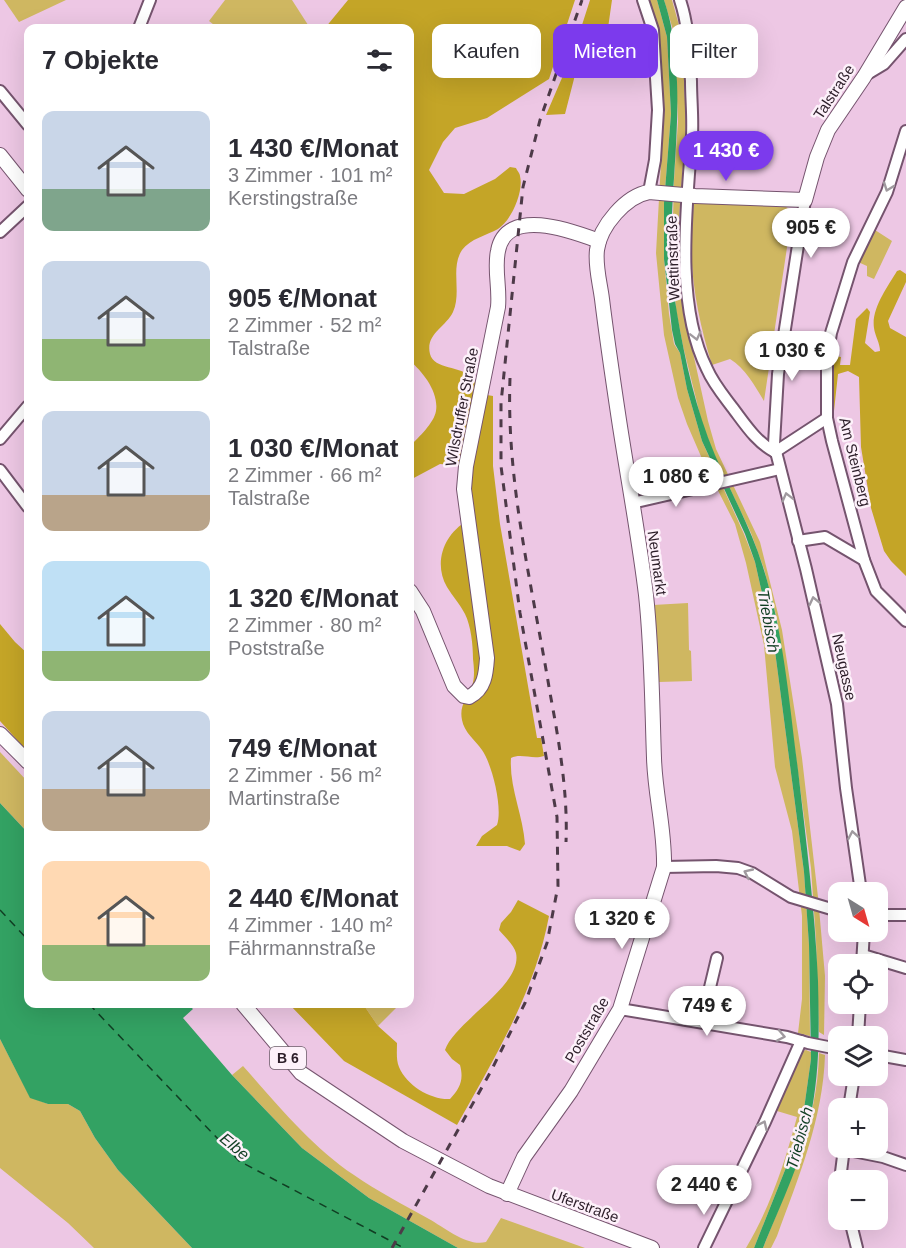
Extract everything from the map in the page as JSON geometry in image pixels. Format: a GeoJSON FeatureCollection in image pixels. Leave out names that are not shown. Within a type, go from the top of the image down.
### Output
{"type":"FeatureCollection","features":[{"type":"Feature","properties":{"kind":"main road","name":"Talstraße"},"geometry":{"type":"LineString","coordinates":[[805,200],[817,157],[828,130],[864,77],[906,6]]}},
{"type":"Feature","properties":{"kind":"main road"},"geometry":{"type":"LineString","coordinates":[[0,155],[24,185]]}},
{"type":"Feature","properties":{"kind":"main road"},"geometry":{"type":"LineString","coordinates":[[599,241],[622,207],[636,196],[654,192],[805,200]]}},
{"type":"Feature","properties":{"kind":"main road","name":"Wilsdruffer Straße"},"geometry":{"type":"LineString","coordinates":[[414,597],[423,611],[454,686],[464,696],[470,697],[475,694],[484,679],[487,658],[474,576],[464,489],[466,466],[498,307],[500,292],[496,266],[499,246],[511,230],[525,224],[558,228],[599,241]]}},
{"type":"Feature","properties":{"kind":"main road","name":"Neumarkt"},"geometry":{"type":"LineString","coordinates":[[599,241],[597,261],[648,625],[653,686],[654,759],[664,867]]}},
{"type":"Feature","properties":{"kind":"main road"},"geometry":{"type":"LineString","coordinates":[[0,734],[24,758]]}},
{"type":"Feature","properties":{"kind":"main road","name":"Poststraße"},"geometry":{"type":"LineString","coordinates":[[507,1194],[524,1157],[571,1091],[620,1008],[664,867]]}},
{"type":"Feature","properties":{"kind":"main road","name":"B 6"},"geometry":{"type":"LineString","coordinates":[[246,1008],[301,1073],[403,1141],[507,1194]]}},
{"type":"Feature","properties":{"kind":"main road","name":"Uferstraße"},"geometry":{"type":"LineString","coordinates":[[507,1194],[652,1248]]}},
{"type":"Feature","properties":{"kind":"street"},"geometry":{"type":"LineString","coordinates":[[141,24],[150,0]]}},
{"type":"Feature","properties":{"kind":"street"},"geometry":{"type":"LineString","coordinates":[[643,0],[653,30],[658,110],[654,192]]}},
{"type":"Feature","properties":{"kind":"street","name":"Wettinstraße"},"geometry":{"type":"LineString","coordinates":[[680,0],[689,34],[692,133],[683,194],[688,299],[695,338],[714,382],[753,435],[765,447],[775,452]]}},
{"type":"Feature","properties":{"kind":"street"},"geometry":{"type":"LineString","coordinates":[[882,44],[892,47],[903,42]]}},
{"type":"Feature","properties":{"kind":"street"},"geometry":{"type":"LineString","coordinates":[[864,77],[884,64],[903,42]]}},
{"type":"Feature","properties":{"kind":"street"},"geometry":{"type":"LineString","coordinates":[[0,91],[24,120]]}},
{"type":"Feature","properties":{"kind":"street","name":"Am Steinberg"},"geometry":{"type":"LineString","coordinates":[[906,131],[887,192],[853,262],[831,333],[827,357],[827,418],[864,560],[876,591],[906,621]]}},
{"type":"Feature","properties":{"kind":"street","name":"Talstraße"},"geometry":{"type":"LineString","coordinates":[[775,452],[778,374],[805,200]]}},
{"type":"Feature","properties":{"kind":"street"},"geometry":{"type":"LineString","coordinates":[[0,232],[24,210]]}},
{"type":"Feature","properties":{"kind":"street"},"geometry":{"type":"LineString","coordinates":[[0,439],[24,411]]}},
{"type":"Feature","properties":{"kind":"street"},"geometry":{"type":"LineString","coordinates":[[775,452],[827,418]]}},
{"type":"Feature","properties":{"kind":"street","name":"Neugasse"},"geometry":{"type":"LineString","coordinates":[[775,452],[837,704],[860,882]]}},
{"type":"Feature","properties":{"kind":"street"},"geometry":{"type":"LineString","coordinates":[[632,503],[780,469]]}},
{"type":"Feature","properties":{"kind":"street"},"geometry":{"type":"LineString","coordinates":[[0,470],[24,502]]}},
{"type":"Feature","properties":{"kind":"street"},"geometry":{"type":"LineString","coordinates":[[798,541],[825,537],[864,560]]}},
{"type":"Feature","properties":{"kind":"street"},"geometry":{"type":"LineString","coordinates":[[664,867],[738,868],[800,900],[828,909]]}},
{"type":"Feature","properties":{"kind":"street"},"geometry":{"type":"LineString","coordinates":[[888,915],[906,915]]}},
{"type":"Feature","properties":{"kind":"street"},"geometry":{"type":"LineString","coordinates":[[702,1021],[717,958]]}},
{"type":"Feature","properties":{"kind":"street"},"geometry":{"type":"LineString","coordinates":[[888,965],[906,968]]}},
{"type":"Feature","properties":{"kind":"street"},"geometry":{"type":"LineString","coordinates":[[620,1008],[702,1021],[828,1047]]}},
{"type":"Feature","properties":{"kind":"street"},"geometry":{"type":"LineString","coordinates":[[704,1248],[804,1042]]}},
{"type":"Feature","properties":{"kind":"street"},"geometry":{"type":"LineString","coordinates":[[888,1057],[906,1060]]}},
{"type":"Feature","properties":{"kind":"street"},"geometry":{"type":"LineString","coordinates":[[880,1158],[906,1165]]}},
{"type":"Feature","properties":{"kind":"street"},"geometry":{"type":"LineString","coordinates":[[852,1230],[857,1248]]}},
{"type":"Feature","properties":{"kind":"shaded area"},"geometry":{"type":"Polygon","coordinates":[[[4,0],[66,0],[19,22],[4,0]]]}},
{"type":"Feature","properties":{"kind":"shaded area"},"geometry":{"type":"Polygon","coordinates":[[[225,0],[292,0],[307,24],[213,24],[209,21],[225,0]]]}},
{"type":"Feature","properties":{"kind":"shaded area"},"geometry":{"type":"Polygon","coordinates":[[[348,0],[575,0],[567,24],[553,24],[553,67],[549,79],[487,118],[455,128],[443,142],[429,170],[444,193],[464,194],[495,179],[510,167],[516,168],[520,175],[518,198],[507,220],[498,229],[474,240],[462,250],[457,264],[457,296],[453,312],[433,336],[429,347],[430,354],[437,363],[467,374],[475,381],[481,394],[493,396],[493,466],[500,524],[537,738],[541,738],[544,756],[511,758],[512,780],[525,844],[520,851],[507,846],[476,846],[482,836],[497,825],[498,797],[486,757],[467,732],[462,720],[463,706],[474,680],[471,636],[465,614],[447,587],[441,568],[443,550],[447,541],[452,533],[467,521],[466,466],[440,464],[414,478],[414,442],[432,420],[436,404],[433,390],[414,365],[414,24],[328,24],[348,0]]]}},
{"type":"Feature","properties":{"kind":"shaded area"},"geometry":{"type":"Polygon","coordinates":[[[590,0],[612,0],[609,24],[582,24],[590,0]]]}},
{"type":"Feature","properties":{"kind":"shaded area"},"geometry":{"type":"Polygon","coordinates":[[[649,0],[657,0],[667,37],[671,114],[664,203],[664,259],[669,314],[674,344],[680,353],[687,389],[702,441],[755,562],[775,651],[804,872],[809,945],[810,1036],[798,1033],[802,999],[802,916],[792,831],[775,767],[764,645],[735,524],[687,424],[678,398],[664,335],[656,253],[664,108],[657,24],[649,0]]]}},
{"type":"Feature","properties":{"kind":"shaded area"},"geometry":{"type":"Polygon","coordinates":[[[664,0],[672,0],[679,24],[671,24],[664,0]]]}},
{"type":"Feature","properties":{"kind":"shaded area"},"geometry":{"type":"Polygon","coordinates":[[[562,78],[574,78],[565,114],[546,115],[562,78]]]}},
{"type":"Feature","properties":{"kind":"shaded area"},"geometry":{"type":"Polygon","coordinates":[[[676,78],[684,78],[686,124],[678,232],[681,298],[716,449],[760,542],[782,630],[802,758],[818,897],[825,976],[824,1035],[819,1032],[811,868],[777,619],[764,569],[751,533],[715,457],[702,423],[676,310],[672,257],[678,121],[676,78]]]}},
{"type":"Feature","properties":{"kind":"shaded area"},"geometry":{"type":"Polygon","coordinates":[[[701,202],[786,207],[792,214],[764,401],[745,372],[730,359],[712,365],[701,326],[692,265],[694,204],[701,202]]]}},
{"type":"Feature","properties":{"kind":"shaded area"},"geometry":{"type":"Polygon","coordinates":[[[875,230],[892,241],[874,279],[867,276],[867,266],[858,262],[875,230]]]}},
{"type":"Feature","properties":{"kind":"shaded area"},"geometry":{"type":"Polygon","coordinates":[[[900,270],[906,274],[906,282],[888,321],[890,328],[906,337],[906,576],[884,551],[871,508],[861,447],[859,377],[848,371],[838,374],[834,411],[830,405],[829,355],[841,357],[840,365],[850,365],[856,319],[867,308],[870,312],[865,343],[875,352],[880,351],[874,328],[875,313],[885,291],[897,271],[900,270]]]}},
{"type":"Feature","properties":{"kind":"shaded area"},"geometry":{"type":"Polygon","coordinates":[[[688,603],[692,681],[659,682],[653,605],[688,603]]]}},
{"type":"Feature","properties":{"kind":"shaded area"},"geometry":{"type":"Polygon","coordinates":[[[0,624],[24,650],[24,748],[0,721],[0,624]]]}},
{"type":"Feature","properties":{"kind":"shaded area"},"geometry":{"type":"Polygon","coordinates":[[[0,752],[24,778],[24,829],[0,803],[0,752]]]}},
{"type":"Feature","properties":{"kind":"shaded area"},"geometry":{"type":"Polygon","coordinates":[[[518,900],[549,916],[543,944],[512,1024],[457,1125],[344,1061],[293,1008],[366,1008],[378,1026],[397,1043],[398,1064],[408,1080],[420,1091],[435,1097],[450,1099],[460,1084],[462,1075],[460,1065],[445,1050],[461,1027],[499,991],[515,965],[515,950],[499,930],[501,923],[518,900]]]}},
{"type":"Feature","properties":{"kind":"shaded area"},"geometry":{"type":"Polygon","coordinates":[[[366,1008],[396,1008],[378,1026],[366,1008]]]}},
{"type":"Feature","properties":{"kind":"shaded area"},"geometry":{"type":"Polygon","coordinates":[[[0,1039],[30,1097],[48,1104],[68,1104],[80,1111],[95,1138],[118,1170],[192,1248],[94,1248],[68,1223],[0,1168],[0,1039]]]}},
{"type":"Feature","properties":{"kind":"shaded area"},"geometry":{"type":"Polygon","coordinates":[[[803,1051],[811,1052],[811,1059],[804,1109],[791,1155],[754,1248],[746,1248],[770,1201],[787,1151],[797,1117],[777,1111],[803,1051]]]}},
{"type":"Feature","properties":{"kind":"shaded area"},"geometry":{"type":"Polygon","coordinates":[[[819,1053],[825,1055],[815,1125],[777,1236],[771,1248],[763,1248],[800,1153],[813,1104],[819,1053]]]}},
{"type":"Feature","properties":{"kind":"shaded area"},"geometry":{"type":"Polygon","coordinates":[[[243,1066],[295,1124],[338,1164],[372,1187],[457,1236],[472,1242],[486,1242],[501,1218],[585,1248],[458,1248],[369,1198],[302,1148],[232,1075],[243,1066]]]}},
{"type":"Feature","properties":{"kind":"water","name":"Triebisch"},"geometry":{"type":"Polygon","coordinates":[[[657,0],[664,0],[670,21],[670,78],[677,78],[672,256],[677,313],[702,421],[758,553],[776,617],[789,693],[815,928],[819,1029],[812,1109],[804,1145],[763,1248],[754,1248],[791,1155],[804,1109],[811,1059],[809,945],[804,872],[775,651],[755,562],[745,534],[702,441],[672,330],[664,259],[664,203],[671,114],[667,37],[657,0]]]}},
{"type":"Feature","properties":{"kind":"water","name":"Elbe"},"geometry":{"type":"Polygon","coordinates":[[[0,803],[24,829],[24,1008],[192,1008],[183,1018],[232,1075],[302,1148],[369,1198],[458,1248],[192,1248],[118,1170],[95,1138],[80,1111],[68,1104],[48,1104],[30,1098],[0,1039],[0,803]]]}},
{"type":"Feature","properties":{"kind":"ferry route"},"geometry":{"type":"LineString","coordinates":[[0,910],[24,936]]}},
{"type":"Feature","properties":{"kind":"ferry route"},"geometry":{"type":"LineString","coordinates":[[93,1008],[239,1161],[404,1248]]}},
{"type":"Feature","properties":{"kind":"railway"},"geometry":{"type":"LineString","coordinates":[[392,1248],[491,1071],[525,1003],[547,943],[558,886],[557,817],[520,613],[501,466],[501,403],[523,187],[540,120],[582,0]]}},
{"type":"Feature","properties":{"kind":"railway"},"geometry":{"type":"LineString","coordinates":[[510,378],[510,418],[516,497],[560,748],[566,805],[566,842]]}}]}
